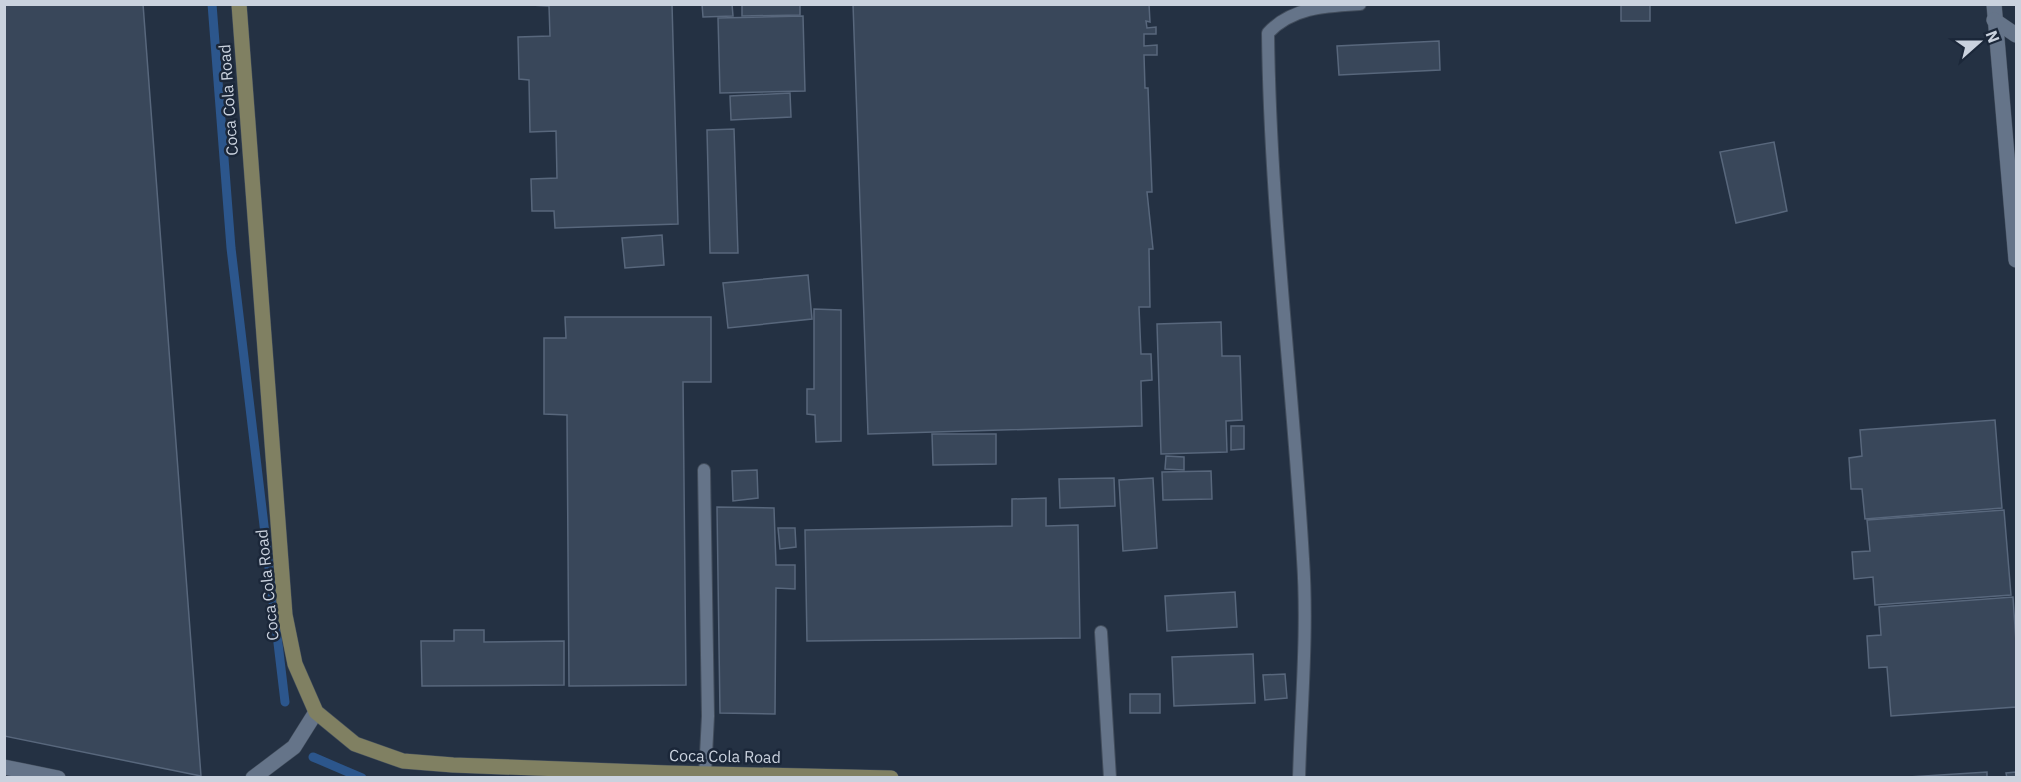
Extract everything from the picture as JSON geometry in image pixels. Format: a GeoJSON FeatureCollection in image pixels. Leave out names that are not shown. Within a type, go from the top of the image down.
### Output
{"type":"FeatureCollection","features":[{"type":"Feature","properties":{"kind":"main road","name":"Coca Cola Road"},"geometry":{"type":"LineString","coordinates":[[239,4],[285,615],[295,664],[316,712],[355,744],[403,761],[668,775],[891,777]]}},
{"type":"Feature","properties":{"kind":"street"},"geometry":{"type":"LineString","coordinates":[[1994,4],[2016,260]]}},
{"type":"Feature","properties":{"kind":"street"},"geometry":{"type":"LineString","coordinates":[[1994,20],[2016,35]]}},
{"type":"Feature","properties":{"kind":"street"},"geometry":{"type":"LineString","coordinates":[[253,777],[294,747],[316,712]]}},
{"type":"Feature","properties":{"kind":"street"},"geometry":{"type":"LineString","coordinates":[[4,767],[58,777]]}},
{"type":"Feature","properties":{"kind":"lane"},"geometry":{"type":"LineString","coordinates":[[1299,777],[1304,677],[1303,561],[1286,340],[1268,33],[1280,20],[1297,13],[1329,6],[1360,4]]}},
{"type":"Feature","properties":{"kind":"lane"},"geometry":{"type":"LineString","coordinates":[[704,470],[708,716],[705,774]]}},
{"type":"Feature","properties":{"kind":"lane"},"geometry":{"type":"LineString","coordinates":[[1101,632],[1110,777]]}},
{"type":"Feature","properties":{"kind":"building"},"geometry":{"type":"Polygon","coordinates":[[[4,4],[143,4],[201,776],[4,736],[4,4]]]}},
{"type":"Feature","properties":{"kind":"building"},"geometry":{"type":"Polygon","coordinates":[[[512,4],[672,4],[678,224],[555,228],[554,211],[532,211],[531,179],[557,178],[556,131],[530,132],[529,80],[519,79],[518,37],[550,36],[549,6],[512,4]]]}},
{"type":"Feature","properties":{"kind":"building"},"geometry":{"type":"Polygon","coordinates":[[[702,4],[732,4],[733,16],[703,17],[702,4]]]}},
{"type":"Feature","properties":{"kind":"building"},"geometry":{"type":"Polygon","coordinates":[[[742,4],[800,4],[800,15],[742,16],[742,4]]]}},
{"type":"Feature","properties":{"kind":"building"},"geometry":{"type":"Polygon","coordinates":[[[853,4],[1149,4],[1150,22],[1146,21],[1147,28],[1156,27],[1156,34],[1144,34],[1144,46],[1157,45],[1157,55],[1144,55],[1145,88],[1148,88],[1152,192],[1147,192],[1153,249],[1149,249],[1150,307],[1139,307],[1141,354],[1151,354],[1152,380],[1141,381],[1142,426],[868,434],[853,4]]]}},
{"type":"Feature","properties":{"kind":"building"},"geometry":{"type":"Polygon","coordinates":[[[1621,4],[1650,4],[1650,21],[1621,21],[1621,4]]]}},
{"type":"Feature","properties":{"kind":"building"},"geometry":{"type":"Polygon","coordinates":[[[803,16],[805,91],[720,93],[718,18],[803,16]]]}},
{"type":"Feature","properties":{"kind":"building"},"geometry":{"type":"Polygon","coordinates":[[[1439,41],[1440,70],[1339,75],[1337,46],[1439,41]]]}},
{"type":"Feature","properties":{"kind":"building"},"geometry":{"type":"Polygon","coordinates":[[[790,93],[791,117],[731,120],[730,96],[790,93]]]}},
{"type":"Feature","properties":{"kind":"building"},"geometry":{"type":"Polygon","coordinates":[[[734,129],[738,253],[710,253],[707,130],[734,129]]]}},
{"type":"Feature","properties":{"kind":"building"},"geometry":{"type":"Polygon","coordinates":[[[1774,142],[1787,211],[1736,223],[1720,152],[1774,142]]]}},
{"type":"Feature","properties":{"kind":"building"},"geometry":{"type":"Polygon","coordinates":[[[662,235],[664,265],[625,268],[622,238],[662,235]]]}},
{"type":"Feature","properties":{"kind":"building"},"geometry":{"type":"Polygon","coordinates":[[[808,275],[812,319],[728,328],[723,283],[808,275]]]}},
{"type":"Feature","properties":{"kind":"building"},"geometry":{"type":"Polygon","coordinates":[[[814,309],[841,310],[841,441],[816,442],[815,415],[807,414],[807,389],[814,389],[814,309]]]}},
{"type":"Feature","properties":{"kind":"building"},"geometry":{"type":"Polygon","coordinates":[[[565,317],[711,317],[711,382],[683,382],[686,685],[569,686],[567,415],[544,414],[544,338],[566,338],[565,317]]]}},
{"type":"Feature","properties":{"kind":"building"},"geometry":{"type":"Polygon","coordinates":[[[1221,322],[1222,356],[1240,356],[1242,420],[1226,421],[1227,452],[1161,454],[1157,324],[1221,322]]]}},
{"type":"Feature","properties":{"kind":"building"},"geometry":{"type":"Polygon","coordinates":[[[1995,420],[2002,508],[1865,519],[1862,489],[1851,489],[1849,458],[1862,456],[1860,430],[1995,420]]]}},
{"type":"Feature","properties":{"kind":"building"},"geometry":{"type":"Polygon","coordinates":[[[1231,426],[1244,426],[1244,449],[1231,450],[1231,426]]]}},
{"type":"Feature","properties":{"kind":"building"},"geometry":{"type":"Polygon","coordinates":[[[932,434],[996,434],[996,464],[933,465],[932,434]]]}},
{"type":"Feature","properties":{"kind":"building"},"geometry":{"type":"Polygon","coordinates":[[[1166,456],[1184,457],[1184,470],[1165,469],[1166,456]]]}},
{"type":"Feature","properties":{"kind":"building"},"geometry":{"type":"Polygon","coordinates":[[[757,470],[758,498],[733,501],[732,471],[757,470]]]}},
{"type":"Feature","properties":{"kind":"building"},"geometry":{"type":"Polygon","coordinates":[[[1211,471],[1212,499],[1163,500],[1162,472],[1211,471]]]}},
{"type":"Feature","properties":{"kind":"building"},"geometry":{"type":"Polygon","coordinates":[[[1114,478],[1115,506],[1060,508],[1059,479],[1114,478]]]}},
{"type":"Feature","properties":{"kind":"building"},"geometry":{"type":"Polygon","coordinates":[[[1153,478],[1157,548],[1123,551],[1119,480],[1153,478]]]}},
{"type":"Feature","properties":{"kind":"building"},"geometry":{"type":"Polygon","coordinates":[[[1046,498],[1046,526],[1078,525],[1080,638],[807,641],[805,530],[1012,526],[1012,499],[1046,498]]]}},
{"type":"Feature","properties":{"kind":"building"},"geometry":{"type":"Polygon","coordinates":[[[717,507],[774,508],[776,565],[795,565],[795,589],[776,588],[775,714],[720,713],[717,507]]]}},
{"type":"Feature","properties":{"kind":"building"},"geometry":{"type":"Polygon","coordinates":[[[2004,510],[2011,595],[1875,605],[1873,577],[1854,579],[1852,552],[1870,551],[1867,520],[2004,510]]]}},
{"type":"Feature","properties":{"kind":"building"},"geometry":{"type":"Polygon","coordinates":[[[778,528],[795,528],[796,547],[780,549],[778,528]]]}},
{"type":"Feature","properties":{"kind":"building"},"geometry":{"type":"Polygon","coordinates":[[[1235,592],[1237,627],[1167,631],[1165,596],[1235,592]]]}},
{"type":"Feature","properties":{"kind":"building"},"geometry":{"type":"Polygon","coordinates":[[[2013,597],[2016,707],[1891,716],[1887,667],[1869,668],[1867,636],[1881,635],[1879,607],[2013,597]]]}},
{"type":"Feature","properties":{"kind":"building"},"geometry":{"type":"Polygon","coordinates":[[[454,630],[484,630],[484,642],[564,641],[564,685],[422,686],[421,641],[454,641],[454,630]]]}},
{"type":"Feature","properties":{"kind":"building"},"geometry":{"type":"Polygon","coordinates":[[[1253,654],[1255,703],[1174,706],[1172,657],[1253,654]]]}},
{"type":"Feature","properties":{"kind":"building"},"geometry":{"type":"Polygon","coordinates":[[[1285,674],[1287,698],[1265,700],[1263,675],[1285,674]]]}},
{"type":"Feature","properties":{"kind":"building"},"geometry":{"type":"Polygon","coordinates":[[[1130,694],[1160,694],[1160,713],[1130,713],[1130,694]]]}},
{"type":"Feature","properties":{"kind":"building"},"geometry":{"type":"Polygon","coordinates":[[[1987,772],[1987,778],[1909,778],[1909,777],[1987,772]]]}},
{"type":"Feature","properties":{"kind":"building"},"geometry":{"type":"Polygon","coordinates":[[[2016,772],[2016,778],[2007,778],[2006,773],[2016,772]]]}},
{"type":"Feature","properties":{"kind":"waterway"},"geometry":{"type":"LineString","coordinates":[[212,4],[231,248],[285,702]]}},
{"type":"Feature","properties":{"kind":"waterway"},"geometry":{"type":"LineString","coordinates":[[313,757],[362,778]]}}]}
